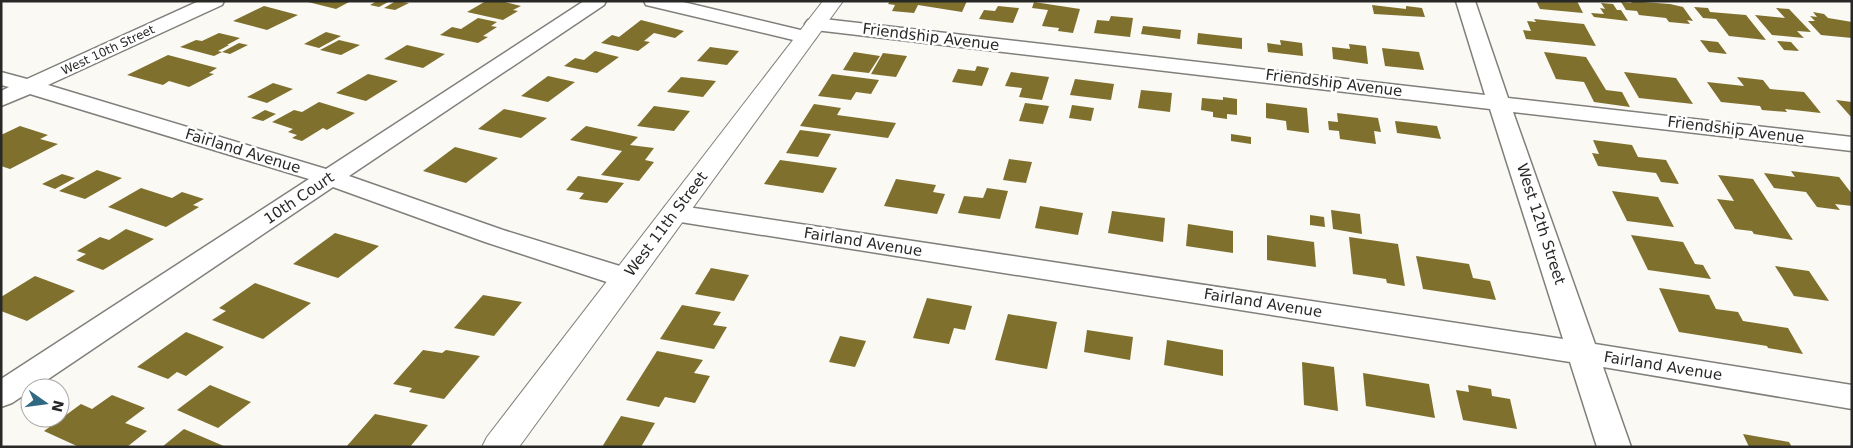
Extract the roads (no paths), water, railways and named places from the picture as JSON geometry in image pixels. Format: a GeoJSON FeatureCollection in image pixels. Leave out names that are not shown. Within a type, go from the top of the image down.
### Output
{"type":"FeatureCollection","features":[{"type":"Feature","properties":{"kind":"main road","name":"West 11th Street"},"geometry":{"type":"LineString","coordinates":[[499,447],[833,1]]}},
{"type":"Feature","properties":{"kind":"street","name":"West 10th Street"},"geometry":{"type":"LineString","coordinates":[[1,99],[215,1]]}},
{"type":"Feature","properties":{"kind":"street","name":"10th Court"},"geometry":{"type":"LineString","coordinates":[[1,396],[597,1]]}},
{"type":"Feature","properties":{"kind":"street","name":"Friendship Avenue"},"geometry":{"type":"LineString","coordinates":[[653,1],[811,31],[1500,102],[1852,144]]}},
{"type":"Feature","properties":{"kind":"street","name":"West 12th Street"},"geometry":{"type":"LineString","coordinates":[[1465,1],[1614,447]]}},
{"type":"Feature","properties":{"kind":"street","name":"Fairland Avenue"},"geometry":{"type":"LineString","coordinates":[[1,78],[330,178],[494,236],[626,278]]}},
{"type":"Feature","properties":{"kind":"street","name":"Fairland Avenue"},"geometry":{"type":"LineString","coordinates":[[674,212],[1583,353],[1852,397]]}}]}
